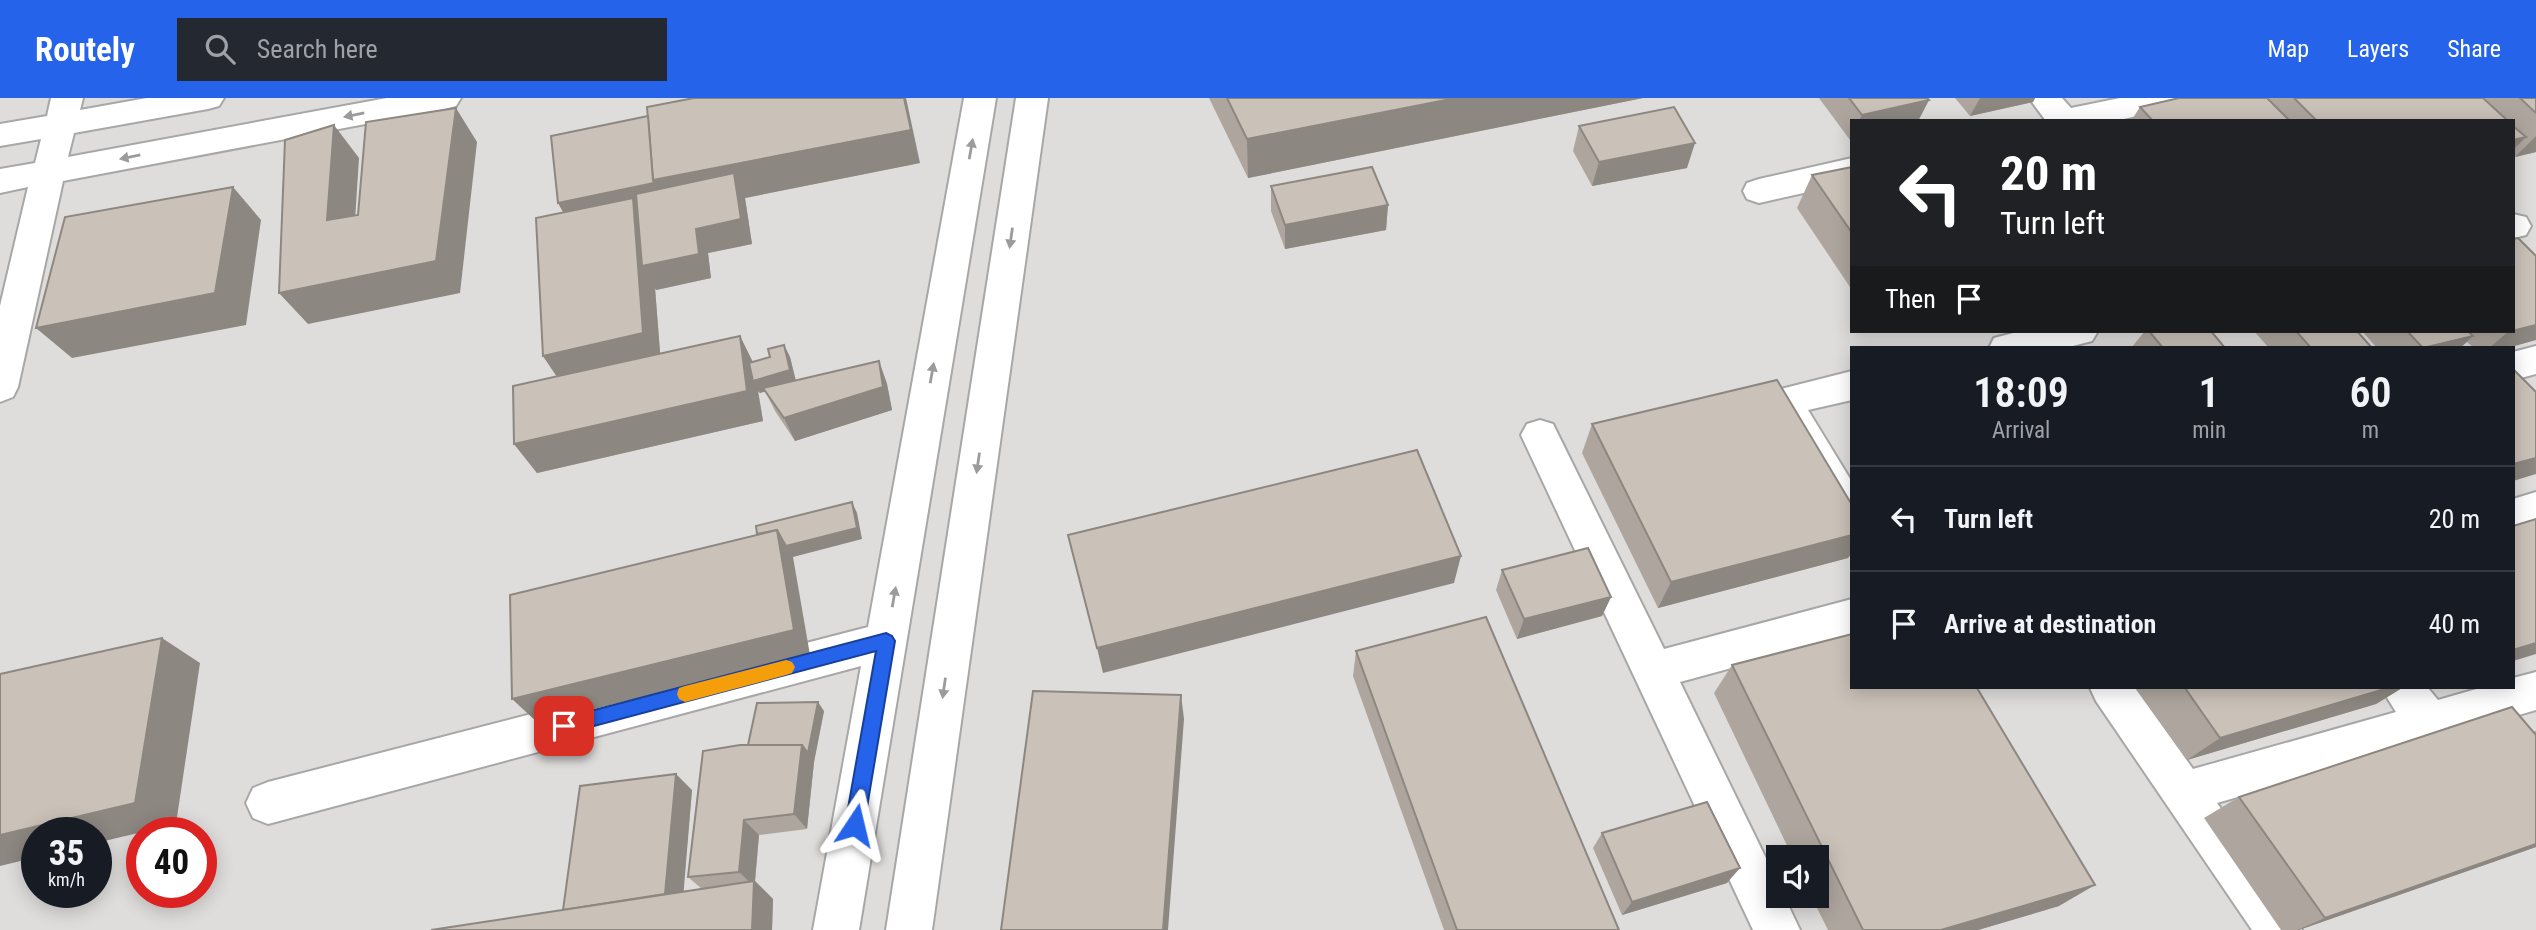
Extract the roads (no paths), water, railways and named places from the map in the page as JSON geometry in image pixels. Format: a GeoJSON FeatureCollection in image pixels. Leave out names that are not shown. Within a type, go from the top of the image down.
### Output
{"type":"FeatureCollection","features":[{"type":"Feature","properties":{"kind":"street"},"geometry":{"type":"LineString","coordinates":[[0,135],[63,111],[208,98]]}},
{"type":"Feature","properties":{"kind":"street"},"geometry":{"type":"LineString","coordinates":[[0,181],[445,98]]}},
{"type":"Feature","properties":{"kind":"street"},"geometry":{"type":"LineString","coordinates":[[836,930],[980,98]]}},
{"type":"Feature","properties":{"kind":"street"},"geometry":{"type":"LineString","coordinates":[[909,930],[1032,98]]}},
{"type":"Feature","properties":{"kind":"street"},"geometry":{"type":"LineString","coordinates":[[2045,98],[2062,119]]}},
{"type":"Feature","properties":{"kind":"street"},"geometry":{"type":"LineString","coordinates":[[2073,119],[2170,98]]}},
{"type":"Feature","properties":{"kind":"street"},"geometry":{"type":"LineString","coordinates":[[0,387],[63,111]]}},
{"type":"Feature","properties":{"kind":"street"},"geometry":{"type":"LineString","coordinates":[[1759,191],[1850,170]]}},
{"type":"Feature","properties":{"kind":"street"},"geometry":{"type":"LineString","coordinates":[[2016,346],[2071,333]]}},
{"type":"Feature","properties":{"kind":"street"},"geometry":{"type":"LineString","coordinates":[[2516,386],[2536,360]]}},
{"type":"Feature","properties":{"kind":"street"},"geometry":{"type":"LineString","coordinates":[[1850,385],[1794,399],[1789,405],[1791,415],[1850,514]]}},
{"type":"Feature","properties":{"kind":"street"},"geometry":{"type":"LineString","coordinates":[[1540,435],[1777,930]]}},
{"type":"Feature","properties":{"kind":"street"},"geometry":{"type":"LineString","coordinates":[[2515,514],[2536,508]]}},
{"type":"Feature","properties":{"kind":"street"},"geometry":{"type":"LineString","coordinates":[[1653,671],[1850,618]]}},
{"type":"Feature","properties":{"kind":"street"},"geometry":{"type":"LineString","coordinates":[[268,803],[886,641]]}},
{"type":"Feature","properties":{"kind":"street"},"geometry":{"type":"LineString","coordinates":[[2112,689],[2279,930]]}},
{"type":"Feature","properties":{"kind":"street"},"geometry":{"type":"LineString","coordinates":[[2403,689],[2430,722]]}},
{"type":"Feature","properties":{"kind":"street"},"geometry":{"type":"LineString","coordinates":[[2184,792],[2536,691]]}}]}
